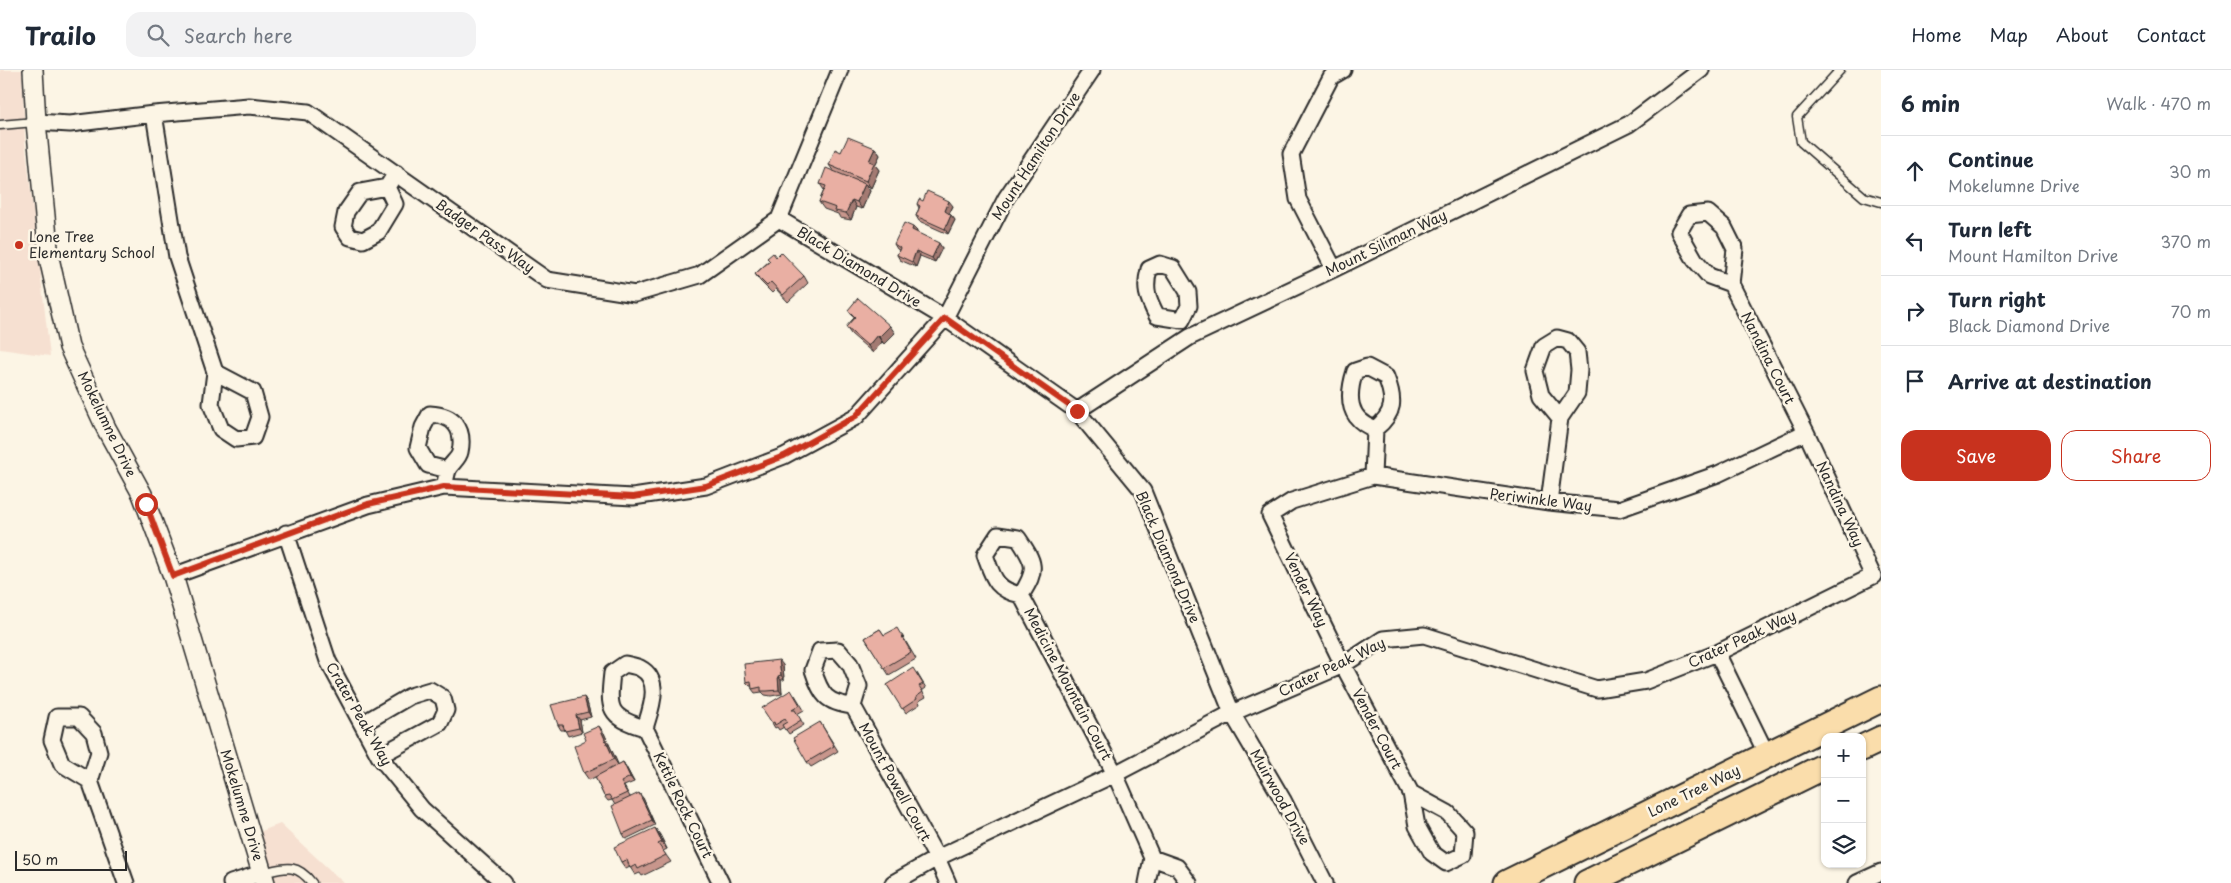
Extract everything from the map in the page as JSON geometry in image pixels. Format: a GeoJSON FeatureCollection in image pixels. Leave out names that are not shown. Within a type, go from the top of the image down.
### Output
{"type":"FeatureCollection","features":[{"type":"Feature","properties":{"kind":"main road","name":"Lone Tree Way"},"geometry":{"type":"LineString","coordinates":[[1507,883],[1881,699]]}},
{"type":"Feature","properties":{"kind":"main road"},"geometry":{"type":"LineString","coordinates":[[1866,746],[1881,739]]}},
{"type":"Feature","properties":{"kind":"main road"},"geometry":{"type":"LineString","coordinates":[[1587,883],[1821,768]]}},
{"type":"Feature","properties":{"kind":"street","name":"Mokelumne Drive"},"geometry":{"type":"LineString","coordinates":[[33,70],[48,258],[69,347],[106,428],[142,494],[173,576],[263,878]]}},
{"type":"Feature","properties":{"kind":"street"},"geometry":{"type":"LineString","coordinates":[[779,218],[840,70]]}},
{"type":"Feature","properties":{"kind":"street","name":"Mount Hamilton Drive"},"geometry":{"type":"LineString","coordinates":[[173,576],[368,504],[444,487],[633,497],[706,486],[784,456],[856,416],[945,318],[1006,198],[1092,70]]}},
{"type":"Feature","properties":{"kind":"street"},"geometry":{"type":"LineString","coordinates":[[1334,269],[1298,200],[1291,154],[1331,77],[1343,70]]}},
{"type":"Feature","properties":{"kind":"street","name":"Mount Siliman Way"},"geometry":{"type":"LineString","coordinates":[[1077,411],[1190,337],[1334,269],[1629,124],[1698,73]]}},
{"type":"Feature","properties":{"kind":"street","name":"Badger Pass Way"},"geometry":{"type":"LineString","coordinates":[[36,122],[70,124],[154,114],[249,106],[308,112],[547,280],[635,294],[700,275],[779,218]]}},
{"type":"Feature","properties":{"kind":"street"},"geometry":{"type":"LineString","coordinates":[[154,114],[177,257],[214,372]]}},
{"type":"Feature","properties":{"kind":"street"},"geometry":{"type":"LineString","coordinates":[[387,187],[396,173]]}},
{"type":"Feature","properties":{"kind":"street"},"geometry":{"type":"LineString","coordinates":[[1708,213],[1724,227],[1735,249],[1731,284],[1709,276],[1695,260],[1678,232],[1689,215],[1708,213]]}},
{"type":"Feature","properties":{"kind":"street","name":"Black Diamond Drive"},"geometry":{"type":"LineString","coordinates":[[779,218],[945,318],[1077,411],[1143,491],[1232,713]]}},
{"type":"Feature","properties":{"kind":"street","name":"Nandina Court"},"geometry":{"type":"LineString","coordinates":[[1731,284],[1806,432]]}},
{"type":"Feature","properties":{"kind":"street"},"geometry":{"type":"LineString","coordinates":[[1182,320],[1190,337]]}},
{"type":"Feature","properties":{"kind":"street"},"geometry":{"type":"LineString","coordinates":[[1549,502],[1560,418],[1577,393],[1577,352],[1568,341],[1557,338],[1544,346],[1535,371],[1541,395],[1560,418]]}},
{"type":"Feature","properties":{"kind":"street"},"geometry":{"type":"LineString","coordinates":[[1373,476],[1375,430]]}},
{"type":"Feature","properties":{"kind":"street","name":"Periwinkle Way"},"geometry":{"type":"LineString","coordinates":[[1270,515],[1292,501],[1373,476],[1549,502],[1619,509],[1718,474],[1806,432]]}},
{"type":"Feature","properties":{"kind":"street","name":"Nandina Way"},"geometry":{"type":"LineString","coordinates":[[1806,432],[1873,576]]}},
{"type":"Feature","properties":{"kind":"street"},"geometry":{"type":"LineString","coordinates":[[444,487],[448,470]]}},
{"type":"Feature","properties":{"kind":"street","name":"Vender Way"},"geometry":{"type":"LineString","coordinates":[[1270,515],[1343,665]]}},
{"type":"Feature","properties":{"kind":"street","name":"Crater Peak Way"},"geometry":{"type":"LineString","coordinates":[[286,533],[328,661],[379,756],[422,809],[504,883]]}},
{"type":"Feature","properties":{"kind":"street","name":"Crater Peak Way"},"geometry":{"type":"LineString","coordinates":[[893,883],[937,858],[1115,774],[1232,713],[1343,665],[1383,639],[1424,635],[1597,689],[1646,682],[1717,653],[1873,576]]}},
{"type":"Feature","properties":{"kind":"street","name":"Medicine Mountain Court"},"geometry":{"type":"LineString","coordinates":[[1021,595],[1115,774],[1152,858]]}},
{"type":"Feature","properties":{"kind":"street"},"geometry":{"type":"LineString","coordinates":[[1717,653],[1767,755]]}},
{"type":"Feature","properties":{"kind":"street","name":"Vender Court"},"geometry":{"type":"LineString","coordinates":[[1343,665],[1411,794],[1417,826],[1432,853],[1446,863],[1463,855],[1465,832],[1448,813],[1411,794]]}},
{"type":"Feature","properties":{"kind":"street"},"geometry":{"type":"LineString","coordinates":[[362,724],[417,694],[430,690],[443,698],[446,710],[440,723],[379,756]]}},
{"type":"Feature","properties":{"kind":"street","name":"Mount Powell Court"},"geometry":{"type":"LineString","coordinates":[[853,706],[937,858],[948,883]]}},
{"type":"Feature","properties":{"kind":"street","name":"Muirwood Drive"},"geometry":{"type":"LineString","coordinates":[[1232,713],[1283,800],[1325,883]]}},
{"type":"Feature","properties":{"kind":"street","name":"Kettle Rock Court"},"geometry":{"type":"LineString","coordinates":[[645,728],[721,883]]}},
{"type":"Feature","properties":{"kind":"street"},"geometry":{"type":"LineString","coordinates":[[90,781],[126,883]]}},
{"type":"Feature","properties":{"kind":"street"},"geometry":{"type":"LineString","coordinates":[[1147,883],[1152,858],[1177,867],[1188,883]]}},
{"type":"Feature","properties":{"kind":"street"},"geometry":{"type":"LineString","coordinates":[[1857,883],[1881,872]]}},
{"type":"Feature","properties":{"kind":"street"},"geometry":{"type":"LineString","coordinates":[[232,883],[263,878]]}},
{"type":"Feature","properties":{"kind":"lane"},"geometry":{"type":"LineString","coordinates":[[1840,70],[1797,117],[1801,142],[1864,196],[1881,202]]}},
{"type":"Feature","properties":{"kind":"lane"},"geometry":{"type":"LineString","coordinates":[[0,125],[36,122]]}},
{"type":"Feature","properties":{"kind":"lane"},"geometry":{"type":"LineString","coordinates":[[263,878],[289,867],[304,873],[312,883]]}},
{"type":"Feature","properties":{"kind":"shaded area","name":"Lone Tree Elementary School"},"geometry":{"type":"Polygon","coordinates":[[[0,70],[22,70],[25,141],[50,356],[0,349],[0,70]]]}},
{"type":"Feature","properties":{"kind":"shaded area"},"geometry":{"type":"Polygon","coordinates":[[[280,824],[344,883],[275,883],[259,832],[280,824]]]}},
{"type":"Feature","properties":{"kind":"building"},"geometry":{"type":"Polygon","coordinates":[[[848,137],[875,148],[869,161],[874,163],[866,181],[829,165],[835,149],[841,152],[848,137]]]}},
{"type":"Feature","properties":{"kind":"building"},"geometry":{"type":"Polygon","coordinates":[[[826,168],[865,184],[857,202],[852,200],[846,213],[835,211],[836,208],[819,202],[826,186],[820,184],[826,168]]]}},
{"type":"Feature","properties":{"kind":"building"},"geometry":{"type":"Polygon","coordinates":[[[927,191],[949,201],[945,211],[951,215],[945,229],[916,216],[920,206],[917,204],[919,199],[923,201],[927,191]]]}},
{"type":"Feature","properties":{"kind":"building"},"geometry":{"type":"Polygon","coordinates":[[[904,223],[913,227],[912,230],[939,243],[932,258],[916,251],[912,262],[897,255],[900,248],[894,244],[904,223]]]}},
{"type":"Feature","properties":{"kind":"building"},"geometry":{"type":"Polygon","coordinates":[[[781,252],[804,276],[783,295],[771,282],[767,286],[755,274],[770,261],[767,258],[773,253],[776,257],[781,252]]]}},
{"type":"Feature","properties":{"kind":"building"},"geometry":{"type":"Polygon","coordinates":[[[858,298],[890,326],[879,337],[877,335],[868,346],[846,327],[855,317],[848,310],[858,298]]]}},
{"type":"Feature","properties":{"kind":"building"},"geometry":{"type":"Polygon","coordinates":[[[897,628],[911,652],[884,668],[865,638],[880,629],[884,635],[897,628]]]}},
{"type":"Feature","properties":{"kind":"building"},"geometry":{"type":"Polygon","coordinates":[[[779,660],[781,675],[778,676],[779,690],[761,691],[761,687],[752,689],[751,681],[746,682],[744,664],[779,660]]]}},
{"type":"Feature","properties":{"kind":"building"},"geometry":{"type":"Polygon","coordinates":[[[913,668],[923,684],[919,686],[923,692],[916,697],[917,699],[902,709],[887,685],[913,668]]]}},
{"type":"Feature","properties":{"kind":"building"},"geometry":{"type":"Polygon","coordinates":[[[791,690],[800,705],[792,710],[795,710],[801,720],[785,730],[782,725],[787,722],[785,719],[775,725],[762,708],[791,690]]]}},
{"type":"Feature","properties":{"kind":"building"},"geometry":{"type":"Polygon","coordinates":[[[584,697],[588,712],[576,715],[579,728],[565,731],[563,725],[558,725],[551,705],[584,697]]]}},
{"type":"Feature","properties":{"kind":"building"},"geometry":{"type":"Polygon","coordinates":[[[820,722],[834,746],[807,762],[793,738],[820,722]]]}},
{"type":"Feature","properties":{"kind":"building"},"geometry":{"type":"Polygon","coordinates":[[[599,726],[614,759],[584,773],[574,746],[586,740],[583,733],[599,726]]]}},
{"type":"Feature","properties":{"kind":"building"},"geometry":{"type":"Polygon","coordinates":[[[623,762],[630,777],[621,782],[627,793],[612,800],[609,795],[604,796],[595,777],[623,762]]]}},
{"type":"Feature","properties":{"kind":"building"},"geometry":{"type":"Polygon","coordinates":[[[639,793],[652,820],[623,834],[612,806],[639,793]]]}},
{"type":"Feature","properties":{"kind":"building"},"geometry":{"type":"Polygon","coordinates":[[[655,828],[662,842],[658,844],[666,855],[638,869],[636,865],[630,868],[627,860],[621,862],[614,847],[655,828]]]}},
{"type":"Feature","properties":{"kind":"place","name":"Lone Tree Elementary School"},"geometry":{"type":"Point","coordinates":[19,245]}},
{"type":"Feature","properties":{"kind":"route"},"geometry":{"type":"LineString","coordinates":[[146,504],[173,576],[368,504],[444,487],[633,497],[706,486],[784,456],[856,416],[945,318],[1077,411]]}}]}
